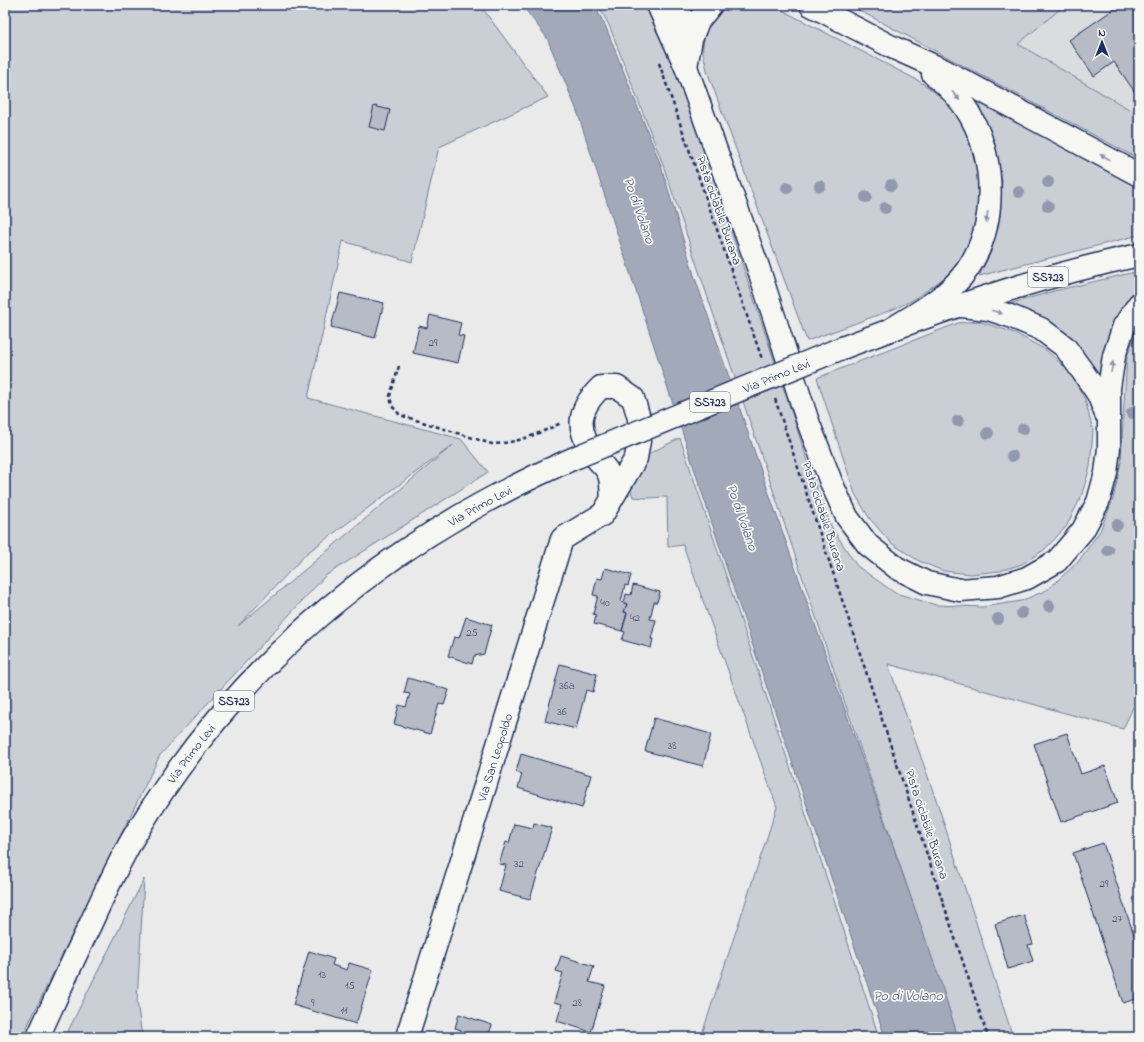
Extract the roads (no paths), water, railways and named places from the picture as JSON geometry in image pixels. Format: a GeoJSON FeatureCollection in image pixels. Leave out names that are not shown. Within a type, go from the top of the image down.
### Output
{"type":"FeatureCollection","features":[{"type":"Feature","properties":{"kind":"main road"},"geometry":{"type":"LineString","coordinates":[[658,5],[686,67],[758,267],[807,419],[831,482],[847,517],[868,545],[896,568],[927,583],[960,590],[998,587],[1027,578],[1057,561],[1083,530],[1098,502],[1106,473],[1109,448],[1109,388],[1114,356],[1124,326],[1139,304]]}},
{"type":"Feature","properties":{"kind":"main road"},"geometry":{"type":"LineString","coordinates":[[680,5],[680,19],[686,67]]}},
{"type":"Feature","properties":{"kind":"main road"},"geometry":{"type":"LineString","coordinates":[[686,67],[691,39],[698,21],[711,5]]}},
{"type":"Feature","properties":{"kind":"main road"},"geometry":{"type":"LineString","coordinates":[[810,5],[892,47],[943,70],[1139,175]]}},
{"type":"Feature","properties":{"kind":"main road"},"geometry":{"type":"LineString","coordinates":[[890,330],[919,312],[952,288],[967,270],[979,247],[986,225],[990,196],[989,170],[983,144],[971,116],[956,95],[934,75],[892,47]]}},
{"type":"Feature","properties":{"kind":"main road","name":"Via Primo Levi"},"geometry":{"type":"LineString","coordinates":[[38,1037],[107,887],[134,835],[171,778],[190,752],[275,656],[347,592],[387,562],[434,531],[479,505],[529,479],[579,456],[842,348],[959,305],[1036,280],[1139,255]]}},
{"type":"Feature","properties":{"kind":"main road"},"geometry":{"type":"LineString","coordinates":[[959,305],[988,309],[1010,316],[1041,330],[1065,347],[1098,394],[1109,420]]}},
{"type":"Feature","properties":{"kind":"main road","name":"Via San Leopoldo"},"geometry":{"type":"LineString","coordinates":[[407,1037],[562,539],[603,514],[612,499],[636,458],[639,441],[639,418],[633,398],[617,387],[601,387],[592,396],[582,411],[581,423],[587,445],[609,474],[612,499]]}},
{"type":"Feature","properties":{"kind":"water","name":"Po di Volano"},"geometry":{"type":"Polygon","coordinates":[[[522,5],[594,5],[605,25],[660,163],[694,275],[941,983],[958,1037],[885,1037],[729,575],[577,111],[547,38],[522,5]]]}}]}
